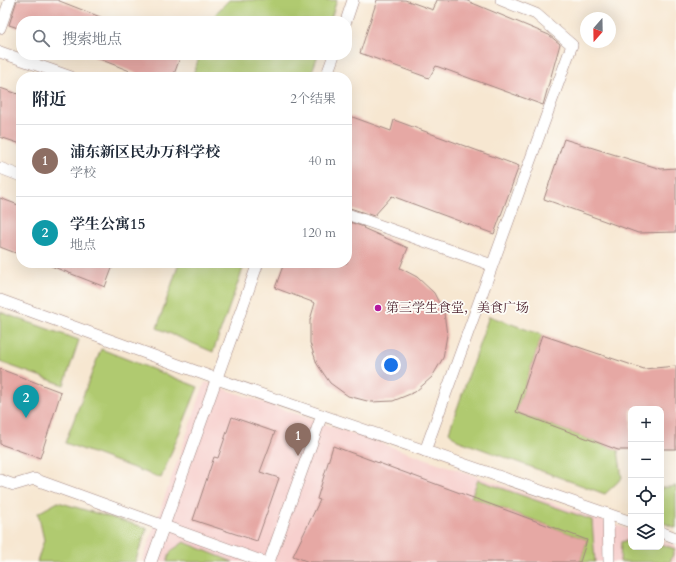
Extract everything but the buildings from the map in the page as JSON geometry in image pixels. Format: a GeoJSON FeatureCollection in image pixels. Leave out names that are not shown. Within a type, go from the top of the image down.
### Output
{"type":"FeatureCollection","features":[{"type":"Feature","properties":{"kind":"lane"},"geometry":{"type":"LineString","coordinates":[[0,28],[10,0]]}},
{"type":"Feature","properties":{"kind":"lane"},"geometry":{"type":"LineString","coordinates":[[348,16],[353,0]]}},
{"type":"Feature","properties":{"kind":"lane"},"geometry":{"type":"LineString","coordinates":[[424,451],[572,45],[536,14],[501,0]]}},
{"type":"Feature","properties":{"kind":"lane"},"geometry":{"type":"LineString","coordinates":[[0,52],[16,58]]}},
{"type":"Feature","properties":{"kind":"lane"},"geometry":{"type":"LineString","coordinates":[[23,60],[57,72]]}},
{"type":"Feature","properties":{"kind":"lane"},"geometry":{"type":"LineString","coordinates":[[328,72],[332,60]]}},
{"type":"Feature","properties":{"kind":"lane"},"geometry":{"type":"LineString","coordinates":[[0,168],[16,174]]}},
{"type":"Feature","properties":{"kind":"lane"},"geometry":{"type":"LineString","coordinates":[[352,216],[492,265]]}},
{"type":"Feature","properties":{"kind":"lane"},"geometry":{"type":"LineString","coordinates":[[151,562],[256,268]]}},
{"type":"Feature","properties":{"kind":"lane"},"geometry":{"type":"LineString","coordinates":[[0,300],[216,379],[628,521]]}},
{"type":"Feature","properties":{"kind":"lane"},"geometry":{"type":"LineString","coordinates":[[269,562],[322,415]]}},
{"type":"Feature","properties":{"kind":"lane"},"geometry":{"type":"LineString","coordinates":[[0,480],[14,485],[34,479],[264,562]]}},
{"type":"Feature","properties":{"kind":"lane"},"geometry":{"type":"LineString","coordinates":[[608,514],[608,562]]}},
{"type":"Feature","properties":{"kind":"lane"},"geometry":{"type":"LineString","coordinates":[[664,533],[676,538]]}},
{"type":"Feature","properties":{"kind":"shaded area"},"geometry":{"type":"Polygon","coordinates":[[[205,382],[628,529],[628,550],[664,550],[664,541],[676,546],[676,562],[142,562],[205,382]]]}},
{"type":"Feature","properties":{"kind":"green space"},"geometry":{"type":"Polygon","coordinates":[[[229,0],[337,0],[332,16],[215,16],[217,12],[229,0]]]}},
{"type":"Feature","properties":{"kind":"green space"},"geometry":{"type":"Polygon","coordinates":[[[198,60],[316,60],[312,72],[194,72],[198,60]]]}},
{"type":"Feature","properties":{"kind":"green space"},"geometry":{"type":"Polygon","coordinates":[[[177,268],[243,268],[213,352],[157,328],[177,268]]]}},
{"type":"Feature","properties":{"kind":"green space"},"geometry":{"type":"Polygon","coordinates":[[[0,312],[79,340],[64,385],[0,362],[0,312]]]}},
{"type":"Feature","properties":{"kind":"green space"},"geometry":{"type":"Polygon","coordinates":[[[489,316],[542,335],[516,412],[618,450],[622,478],[605,494],[457,440],[449,432],[489,316]]]}},
{"type":"Feature","properties":{"kind":"green space"},"geometry":{"type":"Polygon","coordinates":[[[101,349],[198,387],[161,478],[65,443],[101,349]]]}},
{"type":"Feature","properties":{"kind":"green space"},"geometry":{"type":"Polygon","coordinates":[[[478,480],[592,520],[595,562],[580,562],[587,540],[471,497],[478,480]]]}},
{"type":"Feature","properties":{"kind":"green space"},"geometry":{"type":"Polygon","coordinates":[[[676,486],[676,528],[664,523],[664,488],[676,486]]]}},
{"type":"Feature","properties":{"kind":"green space"},"geometry":{"type":"Polygon","coordinates":[[[58,502],[147,528],[135,562],[37,562],[44,540],[38,513],[58,502]]]}},
{"type":"Feature","properties":{"kind":"green space"},"geometry":{"type":"Polygon","coordinates":[[[628,540],[628,550],[664,550],[664,545],[675,549],[670,562],[620,562],[621,542],[628,540]]]}},
{"type":"Feature","properties":{"kind":"green space"},"geometry":{"type":"Polygon","coordinates":[[[184,542],[233,562],[167,562],[171,551],[184,542]]]}},
{"type":"Feature","properties":{"kind":"place","name":"第三学生食堂，美食广场"},"geometry":{"type":"Point","coordinates":[378,308]}},
{"type":"Feature","properties":{"kind":"place","name":"学生公寓15"},"geometry":{"type":"Point","coordinates":[26,418]}},
{"type":"Feature","properties":{"kind":"place","name":"浦东新区民办万科学校"},"geometry":{"type":"Point","coordinates":[298,456]}}]}
